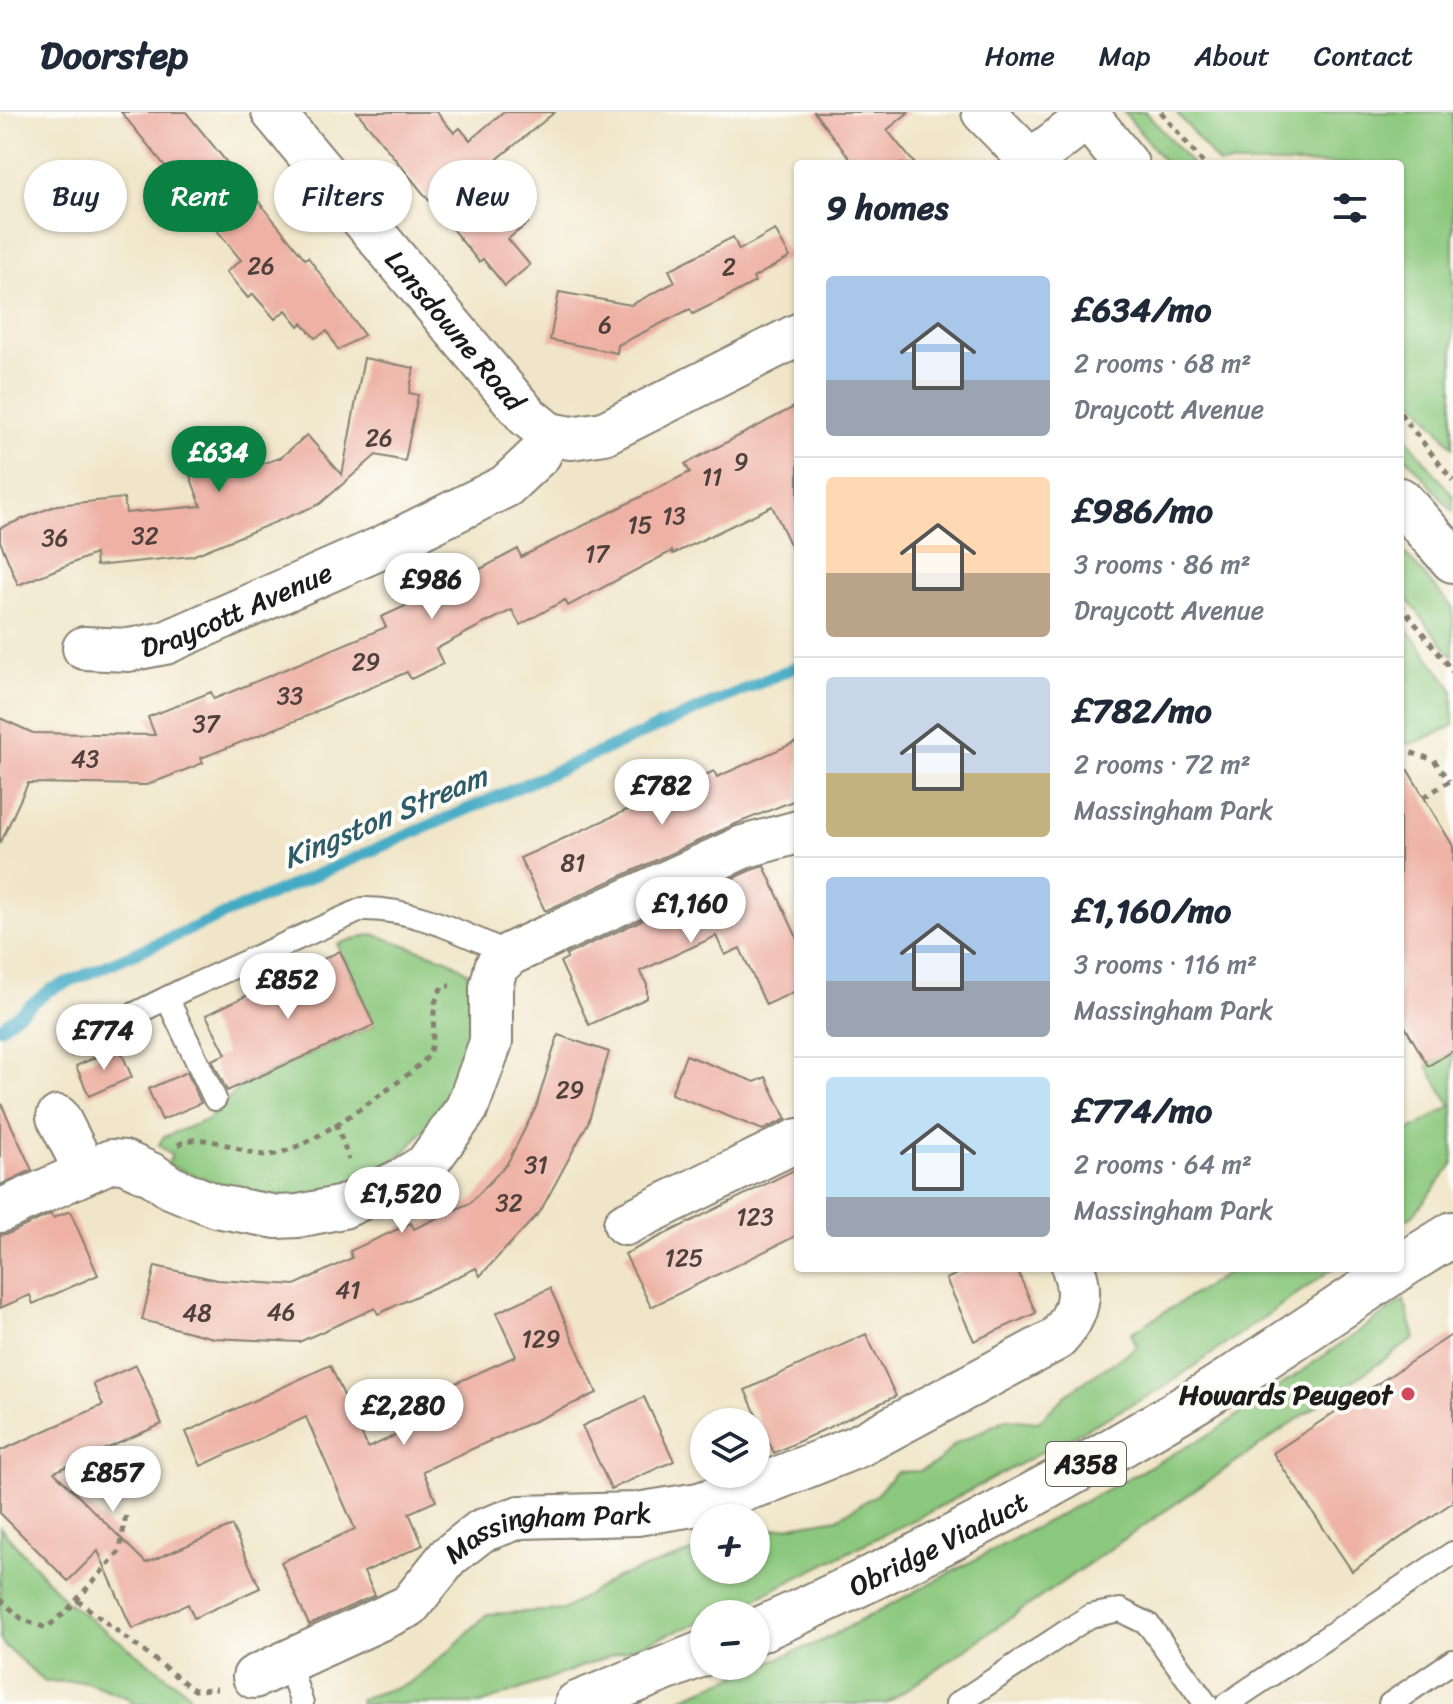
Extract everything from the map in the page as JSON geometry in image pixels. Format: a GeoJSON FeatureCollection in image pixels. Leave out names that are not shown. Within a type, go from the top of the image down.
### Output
{"type":"FeatureCollection","features":[{"type":"Feature","properties":{"kind":"main road"},"geometry":{"type":"LineString","coordinates":[[1086,115],[1123,160]]}},
{"type":"Feature","properties":{"kind":"main road"},"geometry":{"type":"LineString","coordinates":[[1404,505],[1453,560]]}},
{"type":"Feature","properties":{"kind":"main road","name":"Obridge Viaduct"},"geometry":{"type":"LineString","coordinates":[[1404,1265],[1447,1235]]}},
{"type":"Feature","properties":{"kind":"main road","name":"Obridge Viaduct"},"geometry":{"type":"LineString","coordinates":[[770,1625],[1004,1511],[1193,1402],[1393,1272]]}},
{"type":"Feature","properties":{"kind":"main road"},"geometry":{"type":"LineString","coordinates":[[577,1704],[690,1659]]}},
{"type":"Feature","properties":{"kind":"street","name":"Lansdowne Road"},"geometry":{"type":"LineString","coordinates":[[273,112],[527,416],[549,434]]}},
{"type":"Feature","properties":{"kind":"street"},"geometry":{"type":"LineString","coordinates":[[983,112],[1027,160]]}},
{"type":"Feature","properties":{"kind":"street"},"geometry":{"type":"LineString","coordinates":[[1031,160],[1086,115]]}},
{"type":"Feature","properties":{"kind":"street"},"geometry":{"type":"LineString","coordinates":[[549,434],[571,438],[604,433],[794,337]]}},
{"type":"Feature","properties":{"kind":"street","name":"Draycott Avenue"},"geometry":{"type":"LineString","coordinates":[[84,648],[129,650],[165,643],[383,547],[506,486],[540,454],[549,434]]}},
{"type":"Feature","properties":{"kind":"street"},"geometry":{"type":"LineString","coordinates":[[0,1211],[111,1161],[124,1162],[153,1175],[170,1187],[216,1206],[277,1217],[343,1207],[400,1181],[426,1165],[467,1108],[491,1042],[500,971],[743,847],[794,833]]}},
{"type":"Feature","properties":{"kind":"street"},"geometry":{"type":"LineString","coordinates":[[58,1117],[86,1172]]}},
{"type":"Feature","properties":{"kind":"street"},"geometry":{"type":"LineString","coordinates":[[625,1224],[794,1142]]}},
{"type":"Feature","properties":{"kind":"street","name":"Massingham Park"},"geometry":{"type":"LineString","coordinates":[[271,1669],[409,1606],[449,1556],[481,1531],[494,1526],[520,1517],[637,1514],[699,1504],[768,1482],[858,1446],[1057,1339],[1069,1326],[1076,1311],[1078,1292],[1074,1272]]}},
{"type":"Feature","properties":{"kind":"lane"},"geometry":{"type":"LineString","coordinates":[[74,1044],[363,909],[380,909],[443,925],[500,971]]}},
{"type":"Feature","properties":{"kind":"lane"},"geometry":{"type":"LineString","coordinates":[[167,998],[215,1099]]}},
{"type":"Feature","properties":{"kind":"lane"},"geometry":{"type":"LineString","coordinates":[[1227,1704],[1453,1553]]}},
{"type":"Feature","properties":{"kind":"lane"},"geometry":{"type":"LineString","coordinates":[[957,1704],[1090,1616],[1120,1610],[1148,1624],[1206,1704]]}},
{"type":"Feature","properties":{"kind":"lane"},"geometry":{"type":"LineString","coordinates":[[1390,1704],[1453,1661]]}},
{"type":"Feature","properties":{"kind":"lane"},"geometry":{"type":"LineString","coordinates":[[271,1669],[302,1704]]}},
{"type":"Feature","properties":{"kind":"path"},"geometry":{"type":"LineString","coordinates":[[1161,112],[1201,160]]}},
{"type":"Feature","properties":{"kind":"path"},"geometry":{"type":"LineString","coordinates":[[1404,418],[1453,481]]}},
{"type":"Feature","properties":{"kind":"path"},"geometry":{"type":"LineString","coordinates":[[1404,609],[1453,672]]}},
{"type":"Feature","properties":{"kind":"path"},"geometry":{"type":"LineString","coordinates":[[1404,751],[1434,760],[1451,780],[1424,797]]}},
{"type":"Feature","properties":{"kind":"path"},"geometry":{"type":"LineString","coordinates":[[153,1175],[167,1151],[186,1140],[205,1140],[243,1152],[270,1155],[308,1141],[393,1084],[427,1057],[435,1002],[442,986],[500,971]]}},
{"type":"Feature","properties":{"kind":"path"},"geometry":{"type":"LineString","coordinates":[[0,1599],[22,1619],[46,1628],[77,1600],[120,1551],[126,1514]]}},
{"type":"Feature","properties":{"kind":"path"},"geometry":{"type":"LineString","coordinates":[[77,1600],[194,1690],[214,1690],[271,1669]]}},
{"type":"Feature","properties":{"kind":"green space"},"geometry":{"type":"Polygon","coordinates":[[[1124,112],[1146,112],[1188,160],[1163,160],[1124,112]]]}},
{"type":"Feature","properties":{"kind":"green space"},"geometry":{"type":"Polygon","coordinates":[[[1176,112],[1453,112],[1453,447],[1404,388],[1404,160],[1216,160],[1176,112]]]}},
{"type":"Feature","properties":{"kind":"green space"},"geometry":{"type":"Polygon","coordinates":[[[1404,434],[1453,496],[1453,512],[1404,455],[1404,434]]]}},
{"type":"Feature","properties":{"kind":"green space"},"geometry":{"type":"Polygon","coordinates":[[[1404,553],[1453,608],[1453,657],[1404,595],[1404,553]]]}},
{"type":"Feature","properties":{"kind":"green space"},"geometry":{"type":"Polygon","coordinates":[[[1404,625],[1453,689],[1453,726],[1412,744],[1404,743],[1404,625]]]}},
{"type":"Feature","properties":{"kind":"green space"},"geometry":{"type":"Polygon","coordinates":[[[373,934],[449,960],[468,973],[472,1007],[469,1043],[456,1091],[406,1151],[368,1179],[332,1192],[288,1198],[251,1197],[167,1165],[172,1156],[159,1145],[163,1137],[207,1120],[242,1085],[374,1025],[337,944],[373,934]]]}},
{"type":"Feature","properties":{"kind":"green space"},"geometry":{"type":"Polygon","coordinates":[[[1453,1051],[1453,1165],[1413,1215],[1404,1221],[1404,1134],[1451,1106],[1427,1066],[1453,1051]]]}},
{"type":"Feature","properties":{"kind":"green space"},"geometry":{"type":"Polygon","coordinates":[[[1230,1272],[1328,1272],[1163,1388],[933,1510],[752,1600],[690,1600],[690,1626],[481,1704],[360,1704],[360,1699],[409,1683],[449,1651],[487,1614],[563,1610],[615,1578],[690,1553],[690,1584],[770,1584],[770,1530],[838,1518],[877,1494],[896,1472],[920,1471],[938,1462],[955,1444],[1006,1419],[1038,1422],[1069,1392],[1137,1347],[1131,1333],[1230,1272]]]}},
{"type":"Feature","properties":{"kind":"green space"},"geometry":{"type":"Polygon","coordinates":[[[1404,1300],[1415,1338],[886,1704],[666,1704],[725,1680],[770,1680],[770,1662],[824,1640],[1211,1434],[1404,1300]]]}},
{"type":"Feature","properties":{"kind":"green space"},"geometry":{"type":"Polygon","coordinates":[[[0,1527],[66,1601],[188,1692],[192,1704],[133,1704],[128,1698],[84,1681],[45,1682],[4,1645],[0,1640],[0,1527]]]}},
{"type":"Feature","properties":{"kind":"building"},"geometry":{"type":"Polygon","coordinates":[[[121,112],[186,112],[225,160],[160,160],[121,112]]]}},
{"type":"Feature","properties":{"kind":"building"},"geometry":{"type":"Polygon","coordinates":[[[357,112],[437,112],[454,133],[460,128],[470,140],[503,112],[555,112],[496,160],[428,160],[428,199],[412,180],[412,160],[396,160],[357,112]]]}},
{"type":"Feature","properties":{"kind":"building"},"geometry":{"type":"Polygon","coordinates":[[[814,112],[909,112],[887,130],[912,160],[851,160],[814,112]]]}},
{"type":"Feature","properties":{"kind":"building"},"geometry":{"type":"Polygon","coordinates":[[[258,201],[274,221],[274,232],[283,232],[305,259],[308,257],[364,335],[338,350],[327,331],[315,338],[302,323],[299,326],[286,310],[275,319],[253,294],[248,298],[226,272],[241,260],[218,232],[258,232],[258,201]]]}},
{"type":"Feature","properties":{"kind":"building"},"geometry":{"type":"Polygon","coordinates":[[[775,230],[790,257],[753,278],[755,282],[725,298],[693,314],[690,309],[618,345],[617,353],[550,340],[559,292],[631,305],[675,282],[669,270],[733,237],[739,250],[775,230]]]}},
{"type":"Feature","properties":{"kind":"building"},"geometry":{"type":"Polygon","coordinates":[[[455,232],[517,232],[508,239],[530,265],[505,286],[483,259],[479,262],[455,232]]]}},
{"type":"Feature","properties":{"kind":"building"},"geometry":{"type":"Polygon","coordinates":[[[364,358],[414,368],[409,393],[418,395],[405,461],[376,455],[320,504],[192,556],[96,566],[95,554],[18,585],[0,541],[0,528],[57,505],[124,498],[126,513],[201,506],[188,470],[220,459],[226,475],[280,458],[307,435],[342,475],[364,358]]]}},
{"type":"Feature","properties":{"kind":"building"},"geometry":{"type":"Polygon","coordinates":[[[794,407],[794,553],[772,506],[673,554],[672,551],[568,606],[565,600],[520,625],[512,610],[436,649],[443,664],[411,679],[407,672],[201,758],[203,763],[147,785],[28,783],[0,844],[0,718],[33,733],[155,735],[148,717],[211,692],[214,699],[386,627],[381,617],[443,589],[518,549],[521,557],[690,472],[685,464],[794,407]]]}},
{"type":"Feature","properties":{"kind":"building"},"geometry":{"type":"Polygon","coordinates":[[[794,743],[794,801],[733,825],[545,911],[520,858],[714,771],[717,777],[794,743]]]}},
{"type":"Feature","properties":{"kind":"building"},"geometry":{"type":"Polygon","coordinates":[[[1404,764],[1453,846],[1453,1051],[1428,1066],[1404,1025],[1404,764]]]}},
{"type":"Feature","properties":{"kind":"building"},"geometry":{"type":"Polygon","coordinates":[[[764,866],[794,931],[794,992],[766,1005],[740,948],[725,955],[716,936],[640,971],[647,985],[647,998],[589,1025],[560,962],[567,958],[566,955],[764,866]]]}},
{"type":"Feature","properties":{"kind":"building"},"geometry":{"type":"Polygon","coordinates":[[[340,951],[374,1025],[227,1091],[212,1060],[226,1054],[206,1015],[340,951]]]}},
{"type":"Feature","properties":{"kind":"building"},"geometry":{"type":"Polygon","coordinates":[[[558,1035],[609,1052],[588,1123],[540,1212],[480,1276],[476,1268],[378,1314],[375,1308],[299,1342],[214,1338],[142,1320],[155,1266],[217,1280],[295,1285],[352,1258],[350,1251],[411,1223],[414,1229],[470,1203],[507,1164],[536,1107],[558,1035]]]}},
{"type":"Feature","properties":{"kind":"building"},"geometry":{"type":"Polygon","coordinates":[[[119,1047],[132,1077],[89,1096],[76,1066],[119,1047]]]}},
{"type":"Feature","properties":{"kind":"building"},"geometry":{"type":"Polygon","coordinates":[[[686,1055],[755,1082],[766,1077],[786,1119],[763,1130],[671,1094],[686,1055]]]}},
{"type":"Feature","properties":{"kind":"building"},"geometry":{"type":"Polygon","coordinates":[[[187,1072],[201,1103],[162,1120],[148,1089],[187,1072]]]}},
{"type":"Feature","properties":{"kind":"building"},"geometry":{"type":"Polygon","coordinates":[[[0,1101],[32,1170],[0,1185],[0,1101]]]}},
{"type":"Feature","properties":{"kind":"building"},"geometry":{"type":"Polygon","coordinates":[[[794,1170],[794,1237],[651,1307],[625,1254],[794,1170]]]}},
{"type":"Feature","properties":{"kind":"building"},"geometry":{"type":"Polygon","coordinates":[[[70,1211],[98,1275],[33,1304],[30,1295],[0,1308],[0,1235],[51,1214],[53,1218],[70,1211]]]}},
{"type":"Feature","properties":{"kind":"building"},"geometry":{"type":"Polygon","coordinates":[[[961,1272],[1018,1272],[1036,1313],[974,1341],[946,1279],[961,1272]]]}},
{"type":"Feature","properties":{"kind":"building"},"geometry":{"type":"Polygon","coordinates":[[[550,1288],[597,1393],[423,1471],[436,1501],[409,1513],[423,1545],[364,1572],[375,1595],[309,1625],[281,1562],[355,1529],[306,1417],[201,1466],[186,1432],[330,1365],[368,1448],[438,1416],[429,1395],[516,1356],[496,1313],[550,1288]]]}},
{"type":"Feature","properties":{"kind":"building"},"geometry":{"type":"Polygon","coordinates":[[[866,1334],[896,1396],[774,1453],[770,1444],[770,1408],[753,1408],[745,1390],[866,1334]]]}},
{"type":"Feature","properties":{"kind":"building","name":"Howards Peugeot"},"geometry":{"type":"Polygon","coordinates":[[[1453,1334],[1453,1502],[1352,1571],[1273,1453],[1453,1334]]]}},
{"type":"Feature","properties":{"kind":"building"},"geometry":{"type":"Polygon","coordinates":[[[136,1365],[162,1424],[54,1472],[146,1563],[232,1526],[260,1588],[194,1618],[188,1604],[132,1629],[98,1551],[68,1581],[0,1513],[0,1451],[103,1405],[93,1384],[136,1365]]]}},
{"type":"Feature","properties":{"kind":"building"},"geometry":{"type":"Polygon","coordinates":[[[644,1397],[674,1461],[611,1489],[582,1426],[644,1397]]]}},
{"type":"Feature","properties":{"kind":"waterway","name":"Kingston Stream"},"geometry":{"type":"LineString","coordinates":[[0,1028],[50,990],[794,668]]}},
{"type":"Feature","properties":{"kind":"place","name":"Howards Peugeot"},"geometry":{"type":"Point","coordinates":[1408,1394]}}]}
